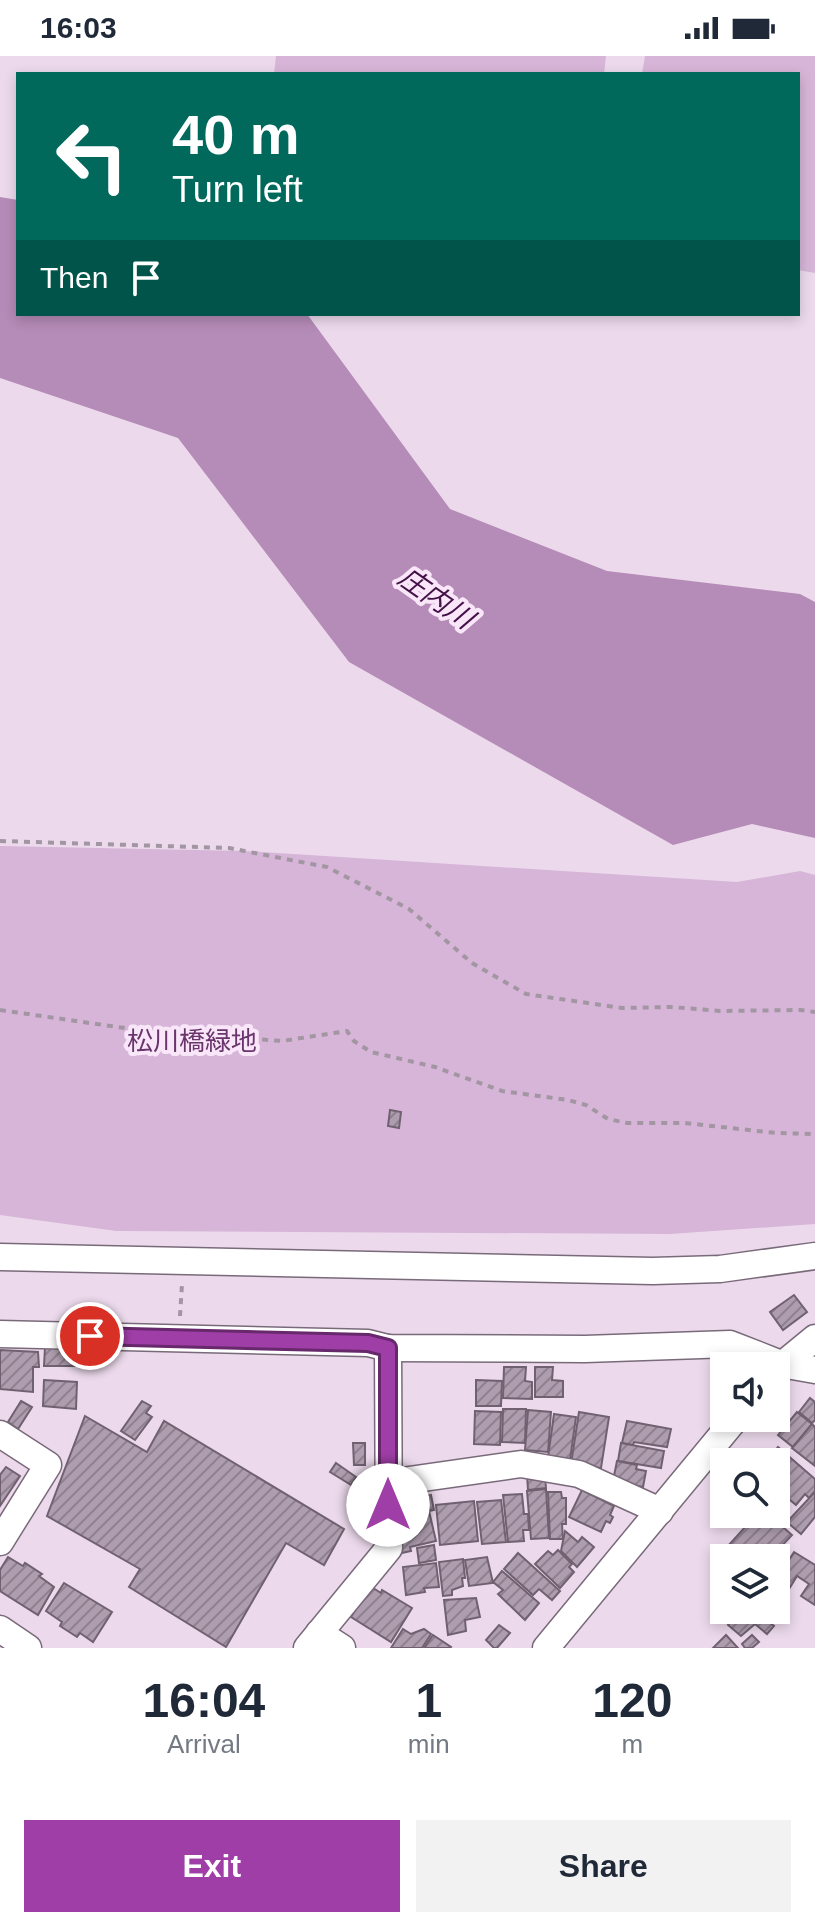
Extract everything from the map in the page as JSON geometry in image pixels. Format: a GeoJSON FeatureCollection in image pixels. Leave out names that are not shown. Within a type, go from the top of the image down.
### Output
{"type":"FeatureCollection","features":[{"type":"Feature","properties":{"kind":"street"},"geometry":{"type":"LineString","coordinates":[[0,1257],[653,1271],[720,1269],[815,1256]]}},
{"type":"Feature","properties":{"kind":"street"},"geometry":{"type":"LineString","coordinates":[[0,1334],[368,1343],[388,1348],[585,1349],[730,1344],[747,1352]]}},
{"type":"Feature","properties":{"kind":"street"},"geometry":{"type":"LineString","coordinates":[[790,1358],[815,1338]]}},
{"type":"Feature","properties":{"kind":"street"},"geometry":{"type":"LineString","coordinates":[[342,1648],[313,1641],[389,1548],[388,1348]]}},
{"type":"Feature","properties":{"kind":"street"},"geometry":{"type":"LineString","coordinates":[[790,1368],[815,1370]]}},
{"type":"Feature","properties":{"kind":"street"},"geometry":{"type":"LineString","coordinates":[[546,1648],[725,1432]]}},
{"type":"Feature","properties":{"kind":"street"},"geometry":{"type":"LineString","coordinates":[[0,1434],[48,1465],[0,1542]]}},
{"type":"Feature","properties":{"kind":"street"},"geometry":{"type":"LineString","coordinates":[[388,1483],[521,1464],[579,1474],[660,1511]]}},
{"type":"Feature","properties":{"kind":"street"},"geometry":{"type":"LineString","coordinates":[[0,1629],[28,1648]]}},
{"type":"Feature","properties":{"kind":"path"},"geometry":{"type":"LineString","coordinates":[[0,841],[229,848],[327,867],[409,909],[472,963],[526,994],[622,1008],[815,1012]]}},
{"type":"Feature","properties":{"kind":"path"},"geometry":{"type":"LineString","coordinates":[[0,1010],[145,1031],[282,1041],[347,1031],[354,1041],[371,1052],[435,1067],[502,1091],[568,1100],[618,1121],[685,1123],[815,1134]]}},
{"type":"Feature","properties":{"kind":"path"},"geometry":{"type":"LineString","coordinates":[[179,1338],[182,1262]]}},
{"type":"Feature","properties":{"kind":"green space"},"geometry":{"type":"Polygon","coordinates":[[[276,56],[606,56],[604,72],[274,72],[276,56]]]}},
{"type":"Feature","properties":{"kind":"green space"},"geometry":{"type":"Polygon","coordinates":[[[645,56],[815,56],[815,273],[800,270],[800,72],[642,72],[645,56]]]}},
{"type":"Feature","properties":{"kind":"green space","name":"松川橋緑地"},"geometry":{"type":"Polygon","coordinates":[[[0,846],[246,851],[737,882],[800,871],[815,875],[815,1224],[670,1234],[116,1231],[0,1215],[0,846]]]}},
{"type":"Feature","properties":{"kind":"water","name":"庄内川"},"geometry":{"type":"Polygon","coordinates":[[[0,197],[16,200],[16,316],[308,316],[450,509],[607,571],[800,594],[815,602],[815,838],[752,824],[673,845],[349,662],[178,438],[0,378],[0,197]]]}},
{"type":"Feature","properties":{"kind":"building"},"geometry":{"type":"Polygon","coordinates":[[[390,1110],[401,1112],[399,1128],[388,1126],[390,1110]]]}},
{"type":"Feature","properties":{"kind":"building"},"geometry":{"type":"Polygon","coordinates":[[[794,1295],[807,1312],[783,1330],[770,1312],[794,1295]]]}},
{"type":"Feature","properties":{"kind":"building"},"geometry":{"type":"Polygon","coordinates":[[[45,1347],[80,1348],[80,1366],[44,1366],[45,1347]]]}},
{"type":"Feature","properties":{"kind":"building"},"geometry":{"type":"Polygon","coordinates":[[[0,1350],[38,1352],[39,1367],[33,1367],[33,1392],[0,1389],[0,1350]]]}},
{"type":"Feature","properties":{"kind":"building"},"geometry":{"type":"Polygon","coordinates":[[[504,1367],[526,1367],[525,1381],[532,1382],[532,1399],[503,1398],[504,1367]]]}},
{"type":"Feature","properties":{"kind":"building"},"geometry":{"type":"Polygon","coordinates":[[[535,1367],[553,1367],[552,1380],[563,1381],[563,1397],[535,1397],[535,1367]]]}},
{"type":"Feature","properties":{"kind":"building"},"geometry":{"type":"Polygon","coordinates":[[[44,1380],[77,1382],[76,1409],[43,1406],[44,1380]]]}},
{"type":"Feature","properties":{"kind":"building"},"geometry":{"type":"Polygon","coordinates":[[[476,1380],[502,1381],[501,1406],[476,1406],[476,1380]]]}},
{"type":"Feature","properties":{"kind":"building"},"geometry":{"type":"Polygon","coordinates":[[[810,1398],[815,1402],[815,1420],[812,1423],[799,1412],[810,1398]]]}},
{"type":"Feature","properties":{"kind":"building"},"geometry":{"type":"Polygon","coordinates":[[[21,1401],[32,1407],[18,1429],[8,1422],[21,1401]]]}},
{"type":"Feature","properties":{"kind":"building"},"geometry":{"type":"Polygon","coordinates":[[[142,1401],[151,1406],[146,1413],[152,1417],[135,1440],[121,1431],[142,1401]]]}},
{"type":"Feature","properties":{"kind":"building"},"geometry":{"type":"Polygon","coordinates":[[[503,1409],[526,1409],[525,1443],[502,1442],[503,1409]]]}},
{"type":"Feature","properties":{"kind":"building"},"geometry":{"type":"Polygon","coordinates":[[[528,1410],[551,1412],[548,1452],[525,1450],[528,1410]]]}},
{"type":"Feature","properties":{"kind":"building"},"geometry":{"type":"Polygon","coordinates":[[[475,1411],[501,1412],[500,1445],[474,1444],[475,1411]]]}},
{"type":"Feature","properties":{"kind":"building"},"geometry":{"type":"Polygon","coordinates":[[[579,1412],[609,1417],[601,1468],[571,1464],[579,1412]]]}},
{"type":"Feature","properties":{"kind":"building"},"geometry":{"type":"Polygon","coordinates":[[[797,1412],[812,1424],[793,1447],[778,1435],[790,1432],[790,1420],[797,1412]]]}},
{"type":"Feature","properties":{"kind":"building"},"geometry":{"type":"Polygon","coordinates":[[[554,1414],[576,1417],[570,1460],[548,1457],[554,1414]]]}},
{"type":"Feature","properties":{"kind":"building"},"geometry":{"type":"Polygon","coordinates":[[[85,1416],[147,1452],[164,1421],[344,1529],[324,1565],[286,1543],[226,1647],[129,1587],[140,1569],[47,1516],[85,1416]]]}},
{"type":"Feature","properties":{"kind":"building"},"geometry":{"type":"Polygon","coordinates":[[[627,1421],[671,1429],[667,1447],[622,1443],[627,1421]]]}},
{"type":"Feature","properties":{"kind":"building"},"geometry":{"type":"Polygon","coordinates":[[[812,1424],[815,1427],[815,1466],[792,1448],[812,1424]]]}},
{"type":"Feature","properties":{"kind":"building"},"geometry":{"type":"Polygon","coordinates":[[[353,1443],[365,1443],[365,1465],[354,1465],[353,1443]]]}},
{"type":"Feature","properties":{"kind":"building"},"geometry":{"type":"Polygon","coordinates":[[[621,1443],[664,1451],[661,1468],[618,1461],[621,1443]]]}},
{"type":"Feature","properties":{"kind":"building"},"geometry":{"type":"Polygon","coordinates":[[[790,1457],[815,1479],[815,1491],[809,1498],[805,1494],[796,1505],[790,1500],[790,1457]]]}},
{"type":"Feature","properties":{"kind":"building"},"geometry":{"type":"Polygon","coordinates":[[[617,1461],[637,1465],[636,1469],[646,1471],[643,1487],[613,1481],[617,1461]]]}},
{"type":"Feature","properties":{"kind":"building"},"geometry":{"type":"Polygon","coordinates":[[[336,1463],[356,1477],[351,1485],[330,1472],[336,1463]]]}},
{"type":"Feature","properties":{"kind":"building"},"geometry":{"type":"Polygon","coordinates":[[[6,1467],[20,1476],[0,1506],[0,1475],[6,1467]]]}},
{"type":"Feature","properties":{"kind":"building"},"geometry":{"type":"Polygon","coordinates":[[[527,1475],[545,1477],[546,1488],[528,1490],[527,1475]]]}},
{"type":"Feature","properties":{"kind":"building"},"geometry":{"type":"Polygon","coordinates":[[[546,1489],[549,1538],[531,1539],[527,1491],[546,1489]]]}},
{"type":"Feature","properties":{"kind":"building"},"geometry":{"type":"Polygon","coordinates":[[[582,1490],[614,1506],[610,1523],[606,1521],[601,1532],[569,1517],[582,1490]]]}},
{"type":"Feature","properties":{"kind":"building"},"geometry":{"type":"Polygon","coordinates":[[[548,1492],[561,1492],[562,1498],[566,1498],[563,1539],[550,1539],[548,1492]]]}},
{"type":"Feature","properties":{"kind":"building"},"geometry":{"type":"Polygon","coordinates":[[[815,1492],[815,1517],[801,1534],[790,1525],[790,1519],[815,1492]]]}},
{"type":"Feature","properties":{"kind":"building"},"geometry":{"type":"Polygon","coordinates":[[[522,1494],[529,1530],[523,1530],[524,1541],[508,1542],[503,1495],[522,1494]]]}},
{"type":"Feature","properties":{"kind":"building"},"geometry":{"type":"Polygon","coordinates":[[[431,1495],[434,1510],[429,1511],[436,1541],[410,1547],[411,1551],[397,1554],[397,1503],[431,1495]]]}},
{"type":"Feature","properties":{"kind":"building"},"geometry":{"type":"Polygon","coordinates":[[[501,1500],[506,1542],[482,1544],[477,1502],[501,1500]]]}},
{"type":"Feature","properties":{"kind":"building"},"geometry":{"type":"Polygon","coordinates":[[[474,1501],[478,1541],[440,1545],[436,1505],[474,1501]]]}},
{"type":"Feature","properties":{"kind":"building"},"geometry":{"type":"Polygon","coordinates":[[[744,1528],[784,1528],[792,1535],[784,1544],[730,1544],[744,1528]]]}},
{"type":"Feature","properties":{"kind":"building"},"geometry":{"type":"Polygon","coordinates":[[[565,1531],[578,1542],[582,1537],[594,1547],[577,1567],[561,1551],[565,1531]]]}},
{"type":"Feature","properties":{"kind":"building"},"geometry":{"type":"Polygon","coordinates":[[[434,1545],[436,1560],[419,1563],[417,1548],[434,1545]]]}},
{"type":"Feature","properties":{"kind":"building"},"geometry":{"type":"Polygon","coordinates":[[[558,1550],[572,1564],[569,1567],[574,1572],[560,1588],[535,1564],[548,1551],[553,1555],[558,1550]]]}},
{"type":"Feature","properties":{"kind":"building"},"geometry":{"type":"Polygon","coordinates":[[[794,1552],[815,1565],[815,1605],[801,1596],[809,1584],[797,1576],[790,1587],[790,1558],[794,1552]]]}},
{"type":"Feature","properties":{"kind":"building"},"geometry":{"type":"Polygon","coordinates":[[[518,1553],[560,1591],[552,1600],[539,1589],[533,1595],[504,1569],[518,1553]]]}},
{"type":"Feature","properties":{"kind":"building"},"geometry":{"type":"Polygon","coordinates":[[[8,1557],[42,1574],[39,1576],[54,1587],[38,1615],[0,1591],[0,1570],[8,1557]]]}},
{"type":"Feature","properties":{"kind":"building"},"geometry":{"type":"Polygon","coordinates":[[[487,1557],[493,1583],[469,1586],[465,1560],[487,1557]]]}},
{"type":"Feature","properties":{"kind":"building"},"geometry":{"type":"Polygon","coordinates":[[[463,1559],[463,1586],[452,1590],[452,1595],[443,1596],[439,1562],[463,1559]]]}},
{"type":"Feature","properties":{"kind":"building"},"geometry":{"type":"Polygon","coordinates":[[[436,1563],[439,1587],[424,1588],[425,1592],[406,1595],[403,1567],[436,1563]]]}},
{"type":"Feature","properties":{"kind":"building"},"geometry":{"type":"Polygon","coordinates":[[[502,1571],[539,1603],[525,1620],[498,1594],[503,1590],[493,1582],[502,1571]]]}},
{"type":"Feature","properties":{"kind":"building"},"geometry":{"type":"Polygon","coordinates":[[[64,1583],[112,1612],[93,1642],[80,1633],[77,1637],[60,1626],[62,1622],[46,1611],[64,1583]]]}},
{"type":"Feature","properties":{"kind":"building"},"geometry":{"type":"Polygon","coordinates":[[[370,1586],[412,1608],[391,1642],[351,1617],[370,1586]]]}},
{"type":"Feature","properties":{"kind":"building"},"geometry":{"type":"Polygon","coordinates":[[[476,1598],[480,1617],[465,1620],[466,1631],[448,1635],[444,1600],[476,1598]]]}},
{"type":"Feature","properties":{"kind":"building"},"geometry":{"type":"Polygon","coordinates":[[[729,1624],[755,1624],[741,1636],[729,1624]]]}},
{"type":"Feature","properties":{"kind":"building"},"geometry":{"type":"Polygon","coordinates":[[[755,1624],[774,1626],[767,1634],[755,1624]]]}},
{"type":"Feature","properties":{"kind":"building"},"geometry":{"type":"Polygon","coordinates":[[[499,1625],[510,1633],[494,1648],[486,1640],[499,1625]]]}},
{"type":"Feature","properties":{"kind":"building"},"geometry":{"type":"Polygon","coordinates":[[[403,1629],[411,1634],[424,1629],[431,1634],[422,1648],[391,1648],[403,1629]]]}},
{"type":"Feature","properties":{"kind":"building"},"geometry":{"type":"Polygon","coordinates":[[[433,1635],[451,1647],[424,1648],[433,1635]]]}},
{"type":"Feature","properties":{"kind":"building"},"geometry":{"type":"Polygon","coordinates":[[[726,1635],[738,1648],[713,1648],[726,1635]]]}},
{"type":"Feature","properties":{"kind":"building"},"geometry":{"type":"Polygon","coordinates":[[[752,1635],[759,1642],[752,1648],[745,1648],[742,1644],[752,1635]]]}},
{"type":"Feature","properties":{"kind":"route"},"geometry":{"type":"LineString","coordinates":[[90,1336],[368,1343],[388,1348],[388,1505]]}}]}
